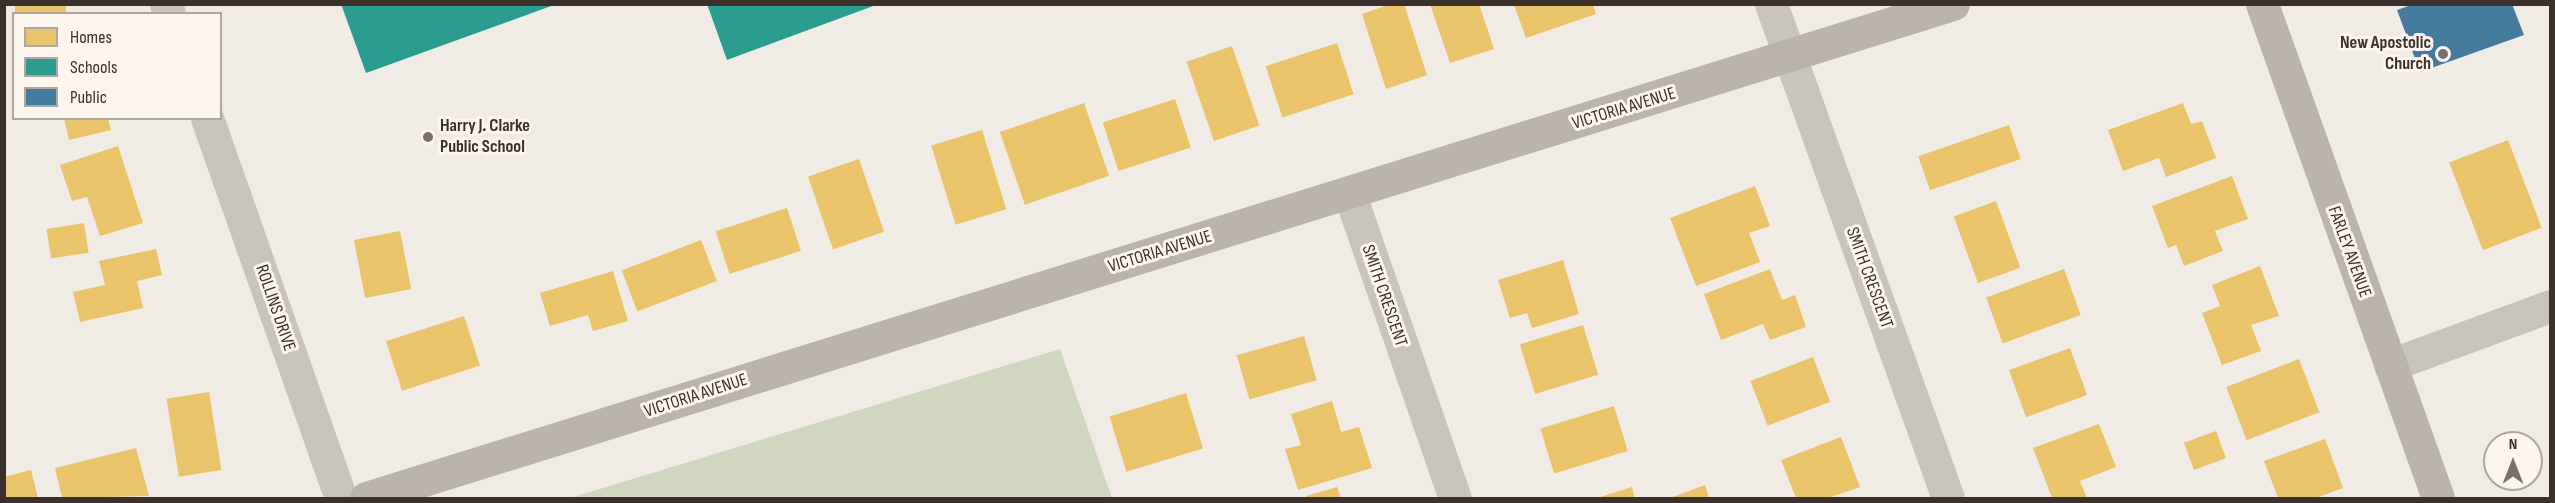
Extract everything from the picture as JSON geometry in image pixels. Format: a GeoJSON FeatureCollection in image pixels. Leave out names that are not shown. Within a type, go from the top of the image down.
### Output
{"type":"FeatureCollection","features":[{"type":"Feature","properties":{"kind":"street","name":"SMITH CRESCENT"},"geometry":{"type":"LineString","coordinates":[[1772,4],[1948,498]]}},
{"type":"Feature","properties":{"kind":"street","name":"VICTORIA AVENUE"},"geometry":{"type":"LineString","coordinates":[[366,498],[1019,294],[1350,195],[1953,4]]}},
{"type":"Feature","properties":{"kind":"street","name":"FARLEY AVENUE"},"geometry":{"type":"LineString","coordinates":[[2262,4],[2438,498]]}},
{"type":"Feature","properties":{"kind":"street","name":"ROLLINS DRIVE"},"geometry":{"type":"LineString","coordinates":[[208,120],[341,498]]}},
{"type":"Feature","properties":{"kind":"street","name":"SMITH CRESCENT"},"geometry":{"type":"LineString","coordinates":[[1350,195],[1455,498]]}},
{"type":"Feature","properties":{"kind":"street"},"geometry":{"type":"LineString","coordinates":[[2390,365],[2550,306]]}},
{"type":"Feature","properties":{"kind":"green space"},"geometry":{"type":"Polygon","coordinates":[[[1060,349],[1112,498],[570,498],[1060,349]]]}},
{"type":"Feature","properties":{"kind":"building: Homes"},"geometry":{"type":"Polygon","coordinates":[[[15,4],[66,4],[66,12],[15,12],[15,4]]]}},
{"type":"Feature","properties":{"kind":"building: Homes"},"geometry":{"type":"Polygon","coordinates":[[[1391,4],[1404,4],[1427,75],[1386,89],[1362,14],[1391,4]]]}},
{"type":"Feature","properties":{"kind":"building: Homes"},"geometry":{"type":"Polygon","coordinates":[[[1430,4],[1479,4],[1494,49],[1450,63],[1430,4]]]}},
{"type":"Feature","properties":{"kind":"building: Homes"},"geometry":{"type":"Polygon","coordinates":[[[1514,5],[1593,5],[1596,14],[1526,38],[1514,5]]]}},
{"type":"Feature","properties":{"kind":"building: Homes"},"geometry":{"type":"Polygon","coordinates":[[[1337,43],[1354,94],[1282,118],[1266,66],[1337,43]]]}},
{"type":"Feature","properties":{"kind":"building: Homes"},"geometry":{"type":"Polygon","coordinates":[[[1232,46],[1259,125],[1214,141],[1187,62],[1232,46]]]}},
{"type":"Feature","properties":{"kind":"building: Homes"},"geometry":{"type":"Polygon","coordinates":[[[1175,99],[1191,148],[1118,171],[1103,122],[1175,99]]]}},
{"type":"Feature","properties":{"kind":"building: Homes"},"geometry":{"type":"Polygon","coordinates":[[[1084,103],[1109,176],[1025,205],[1000,132],[1084,103]]]}},
{"type":"Feature","properties":{"kind":"building: Homes"},"geometry":{"type":"Polygon","coordinates":[[[2183,103],[2191,124],[2202,121],[2216,158],[2166,177],[2159,158],[2123,171],[2108,130],[2183,103]]]}},
{"type":"Feature","properties":{"kind":"building: Homes"},"geometry":{"type":"Polygon","coordinates":[[[64,120],[108,120],[111,130],[69,140],[64,120]]]}},
{"type":"Feature","properties":{"kind":"building: Homes"},"geometry":{"type":"Polygon","coordinates":[[[2009,125],[2021,159],[1930,190],[1918,156],[2009,125]]]}},
{"type":"Feature","properties":{"kind":"building: Homes"},"geometry":{"type":"Polygon","coordinates":[[[982,130],[1006,209],[956,225],[931,145],[982,130]]]}},
{"type":"Feature","properties":{"kind":"building: Homes"},"geometry":{"type":"Polygon","coordinates":[[[2508,140],[2542,228],[2483,250],[2449,163],[2508,140]]]}},
{"type":"Feature","properties":{"kind":"building: Homes"},"geometry":{"type":"Polygon","coordinates":[[[118,146],[143,223],[100,236],[87,197],[72,201],[60,165],[118,146]]]}},
{"type":"Feature","properties":{"kind":"building: Homes"},"geometry":{"type":"Polygon","coordinates":[[[859,159],[884,232],[833,249],[808,177],[859,159]]]}},
{"type":"Feature","properties":{"kind":"building: Homes"},"geometry":{"type":"Polygon","coordinates":[[[2232,176],[2248,219],[2215,231],[2223,251],[2184,266],[2176,245],[2168,248],[2152,206],[2232,176]]]}},
{"type":"Feature","properties":{"kind":"building: Homes"},"geometry":{"type":"Polygon","coordinates":[[[1755,186],[1770,226],[1749,233],[1760,262],[1696,286],[1670,218],[1755,186]]]}},
{"type":"Feature","properties":{"kind":"building: Homes"},"geometry":{"type":"Polygon","coordinates":[[[1996,201],[2020,268],[1978,283],[1954,216],[1996,201]]]}},
{"type":"Feature","properties":{"kind":"building: Homes"},"geometry":{"type":"Polygon","coordinates":[[[787,208],[801,251],[730,274],[716,231],[787,208]]]}},
{"type":"Feature","properties":{"kind":"building: Homes"},"geometry":{"type":"Polygon","coordinates":[[[84,223],[89,253],[51,259],[46,229],[84,223]]]}},
{"type":"Feature","properties":{"kind":"building: Homes"},"geometry":{"type":"Polygon","coordinates":[[[400,231],[411,289],[365,298],[354,240],[400,231]]]}},
{"type":"Feature","properties":{"kind":"building: Homes"},"geometry":{"type":"Polygon","coordinates":[[[701,240],[717,281],[637,312],[622,270],[701,240]]]}},
{"type":"Feature","properties":{"kind":"building: Homes"},"geometry":{"type":"Polygon","coordinates":[[[156,249],[162,275],[137,281],[143,308],[80,322],[73,292],[105,285],[99,261],[156,249]]]}},
{"type":"Feature","properties":{"kind":"building: Homes"},"geometry":{"type":"Polygon","coordinates":[[[1563,260],[1579,314],[1532,328],[1527,313],[1510,318],[1498,280],[1563,260]]]}},
{"type":"Feature","properties":{"kind":"building: Homes"},"geometry":{"type":"Polygon","coordinates":[[[2260,266],[2279,316],[2251,325],[2261,351],[2222,365],[2202,313],[2220,306],[2212,285],[2260,266]]]}},
{"type":"Feature","properties":{"kind":"building: Homes"},"geometry":{"type":"Polygon","coordinates":[[[1770,269],[1782,300],[1795,295],[1806,327],[1770,340],[1763,324],[1721,340],[1704,294],[1770,269]]]}},
{"type":"Feature","properties":{"kind":"building: Homes"},"geometry":{"type":"Polygon","coordinates":[[[2064,269],[2081,315],[2003,343],[1986,297],[2064,269]]]}},
{"type":"Feature","properties":{"kind":"building: Homes"},"geometry":{"type":"Polygon","coordinates":[[[613,271],[628,321],[593,331],[588,315],[550,326],[540,293],[613,271]]]}},
{"type":"Feature","properties":{"kind":"building: Homes"},"geometry":{"type":"Polygon","coordinates":[[[464,316],[480,365],[402,391],[386,341],[464,316]]]}},
{"type":"Feature","properties":{"kind":"building: Homes"},"geometry":{"type":"Polygon","coordinates":[[[1583,325],[1598,375],[1535,394],[1520,344],[1583,325]]]}},
{"type":"Feature","properties":{"kind":"building: Homes"},"geometry":{"type":"Polygon","coordinates":[[[1304,336],[1317,380],[1249,400],[1237,355],[1304,336]]]}},
{"type":"Feature","properties":{"kind":"building: Homes"},"geometry":{"type":"Polygon","coordinates":[[[2070,348],[2087,395],[2026,417],[2009,370],[2070,348]]]}},
{"type":"Feature","properties":{"kind":"building: Homes"},"geometry":{"type":"Polygon","coordinates":[[[1813,357],[1830,402],[1768,426],[1750,381],[1813,357]]]}},
{"type":"Feature","properties":{"kind":"building: Homes"},"geometry":{"type":"Polygon","coordinates":[[[2299,359],[2319,412],[2247,440],[2226,387],[2299,359]]]}},
{"type":"Feature","properties":{"kind":"building: Homes"},"geometry":{"type":"Polygon","coordinates":[[[209,392],[221,470],[179,477],[167,399],[209,392]]]}},
{"type":"Feature","properties":{"kind":"building: Homes"},"geometry":{"type":"Polygon","coordinates":[[[1186,393],[1203,448],[1126,472],[1109,416],[1186,393]]]}},
{"type":"Feature","properties":{"kind":"building: Homes"},"geometry":{"type":"Polygon","coordinates":[[[1332,401],[1341,432],[1359,427],[1372,468],[1298,490],[1285,449],[1301,445],[1291,414],[1332,401]]]}},
{"type":"Feature","properties":{"kind":"building: Homes"},"geometry":{"type":"Polygon","coordinates":[[[1614,406],[1628,451],[1554,473],[1540,429],[1614,406]]]}},
{"type":"Feature","properties":{"kind":"building: Homes"},"geometry":{"type":"Polygon","coordinates":[[[2099,424],[2116,467],[2080,481],[2087,498],[2052,498],[2033,448],[2099,424]]]}},
{"type":"Feature","properties":{"kind":"building: Homes"},"geometry":{"type":"Polygon","coordinates":[[[2216,431],[2226,458],[2194,470],[2184,443],[2216,431]]]}},
{"type":"Feature","properties":{"kind":"building: Homes"},"geometry":{"type":"Polygon","coordinates":[[[1841,437],[1860,487],[1828,498],[1796,498],[1781,460],[1841,437]]]}},
{"type":"Feature","properties":{"kind":"building: Homes"},"geometry":{"type":"Polygon","coordinates":[[[2325,439],[2343,488],[2316,498],[2278,498],[2264,461],[2325,439]]]}},
{"type":"Feature","properties":{"kind":"building: Homes"},"geometry":{"type":"Polygon","coordinates":[[[136,448],[149,496],[62,498],[55,468],[136,448]]]}},
{"type":"Feature","properties":{"kind":"building: Homes"},"geometry":{"type":"Polygon","coordinates":[[[31,470],[38,498],[4,498],[4,477],[31,470]]]}},
{"type":"Feature","properties":{"kind":"building: Homes"},"geometry":{"type":"Polygon","coordinates":[[[1705,485],[1709,498],[1670,498],[1705,485]]]}},
{"type":"Feature","properties":{"kind":"building: Homes"},"geometry":{"type":"Polygon","coordinates":[[[1337,487],[1341,498],[1307,498],[1306,496],[1337,487]]]}},
{"type":"Feature","properties":{"kind":"building: Homes"},"geometry":{"type":"Polygon","coordinates":[[[1632,487],[1635,498],[1597,498],[1632,487]]]}},
{"type":"Feature","properties":{"kind":"building: Schools"},"geometry":{"type":"Polygon","coordinates":[[[341,4],[554,4],[554,5],[366,73],[341,4]]]}},
{"type":"Feature","properties":{"kind":"building: Schools"},"geometry":{"type":"Polygon","coordinates":[[[707,4],[876,4],[876,5],[727,60],[707,4]]]}},
{"type":"Feature","properties":{"kind":"building: Public","name":"New Apostolic Church"},"geometry":{"type":"Polygon","coordinates":[[[2414,4],[2512,4],[2524,35],[2420,72],[2397,10],[2414,4]]]}},
{"type":"Feature","properties":{"kind":"place","name":"New Apostolic Church"},"geometry":{"type":"Point","coordinates":[2443,54]}},
{"type":"Feature","properties":{"kind":"place","name":"Harry J. Clarke Public School"},"geometry":{"type":"Point","coordinates":[428,137]}}]}
